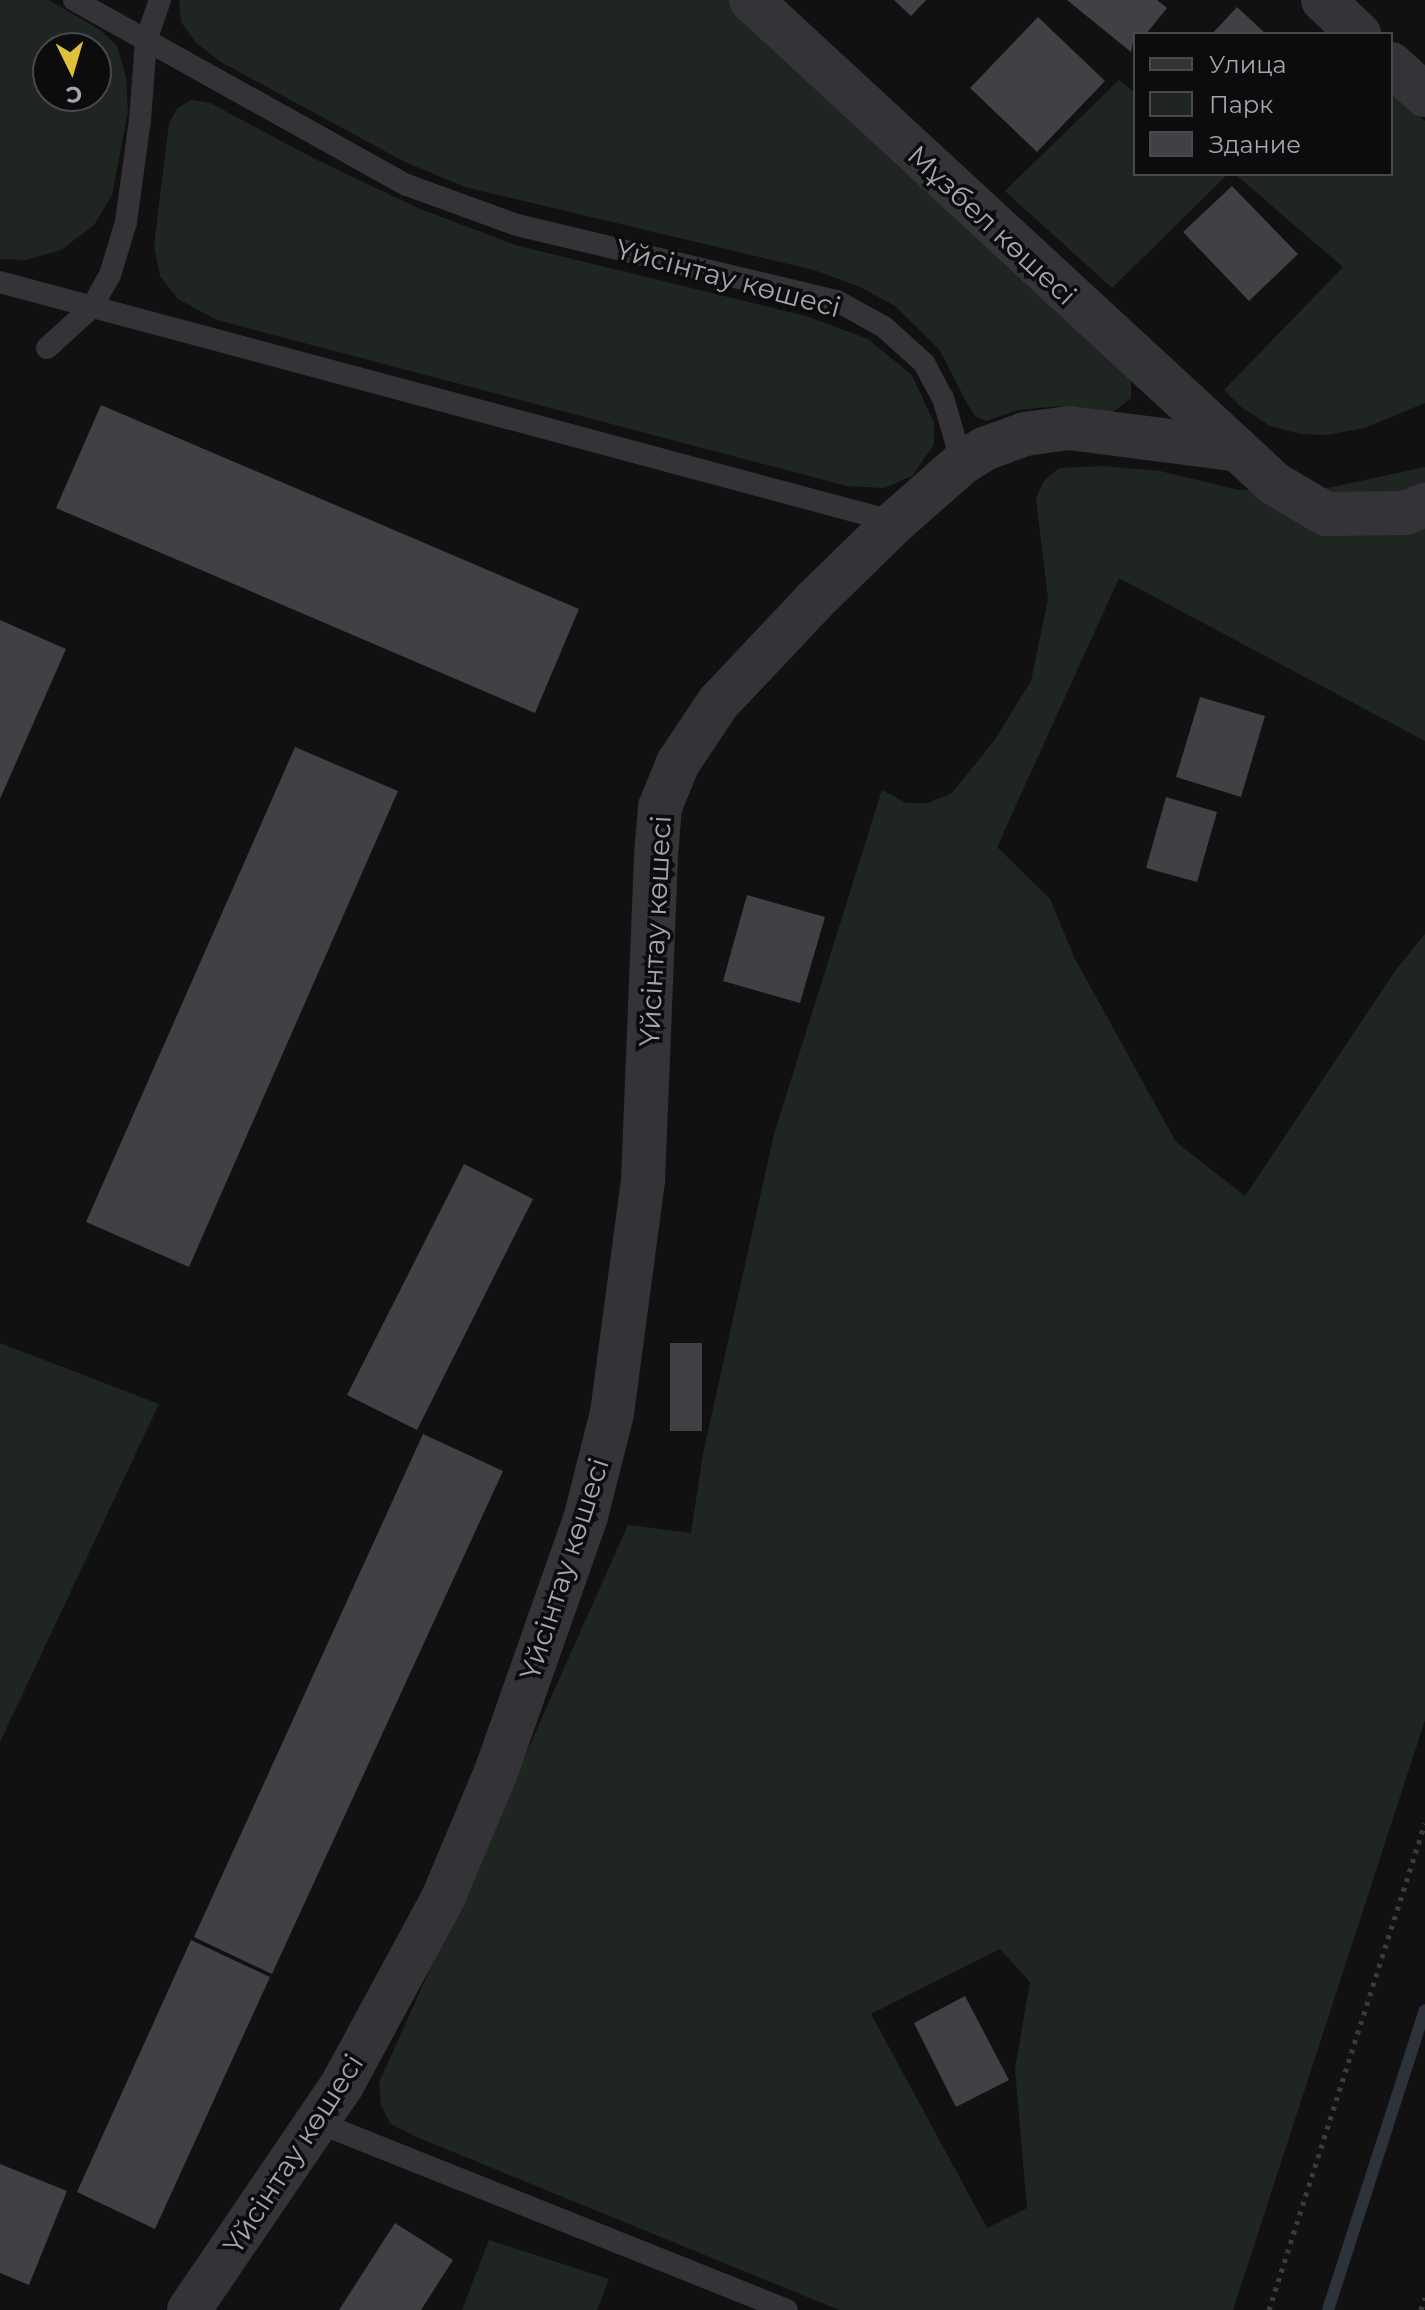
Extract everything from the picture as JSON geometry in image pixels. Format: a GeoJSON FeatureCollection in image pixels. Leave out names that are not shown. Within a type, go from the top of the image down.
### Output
{"type":"FeatureCollection","features":[{"type":"Feature","properties":{"kind":"street","name":"Мұзбел көшесі"},"geometry":{"type":"LineString","coordinates":[[751,0],[1275,484],[1326,514],[1405,513],[1425,505]]}},
{"type":"Feature","properties":{"kind":"street"},"geometry":{"type":"LineString","coordinates":[[1323,0],[1357,32]]}},
{"type":"Feature","properties":{"kind":"street"},"geometry":{"type":"LineString","coordinates":[[1393,66],[1425,95]]}},
{"type":"Feature","properties":{"kind":"street"},"geometry":{"type":"LineString","coordinates":[[962,463],[984,449],[1025,434],[1069,428],[1234,449]]}},
{"type":"Feature","properties":{"kind":"street","name":"Үйсінтау көшесі"},"geometry":{"type":"LineString","coordinates":[[189,2310],[342,2085],[443,1898],[496,1772],[586,1516],[612,1413],[643,1181],[660,807],[678,763],[718,703],[814,601],[895,522],[962,463]]}},
{"type":"Feature","properties":{"kind":"lane","name":"Үйсінтау көшесі"},"geometry":{"type":"LineString","coordinates":[[74,0],[407,185],[517,225],[837,301],[884,327],[924,363],[943,398],[962,463]]}},
{"type":"Feature","properties":{"kind":"lane"},"geometry":{"type":"LineString","coordinates":[[47,348],[92,307],[110,275],[126,222],[140,120],[146,40],[160,0]]}},
{"type":"Feature","properties":{"kind":"lane"},"geometry":{"type":"LineString","coordinates":[[0,282],[895,522]]}},
{"type":"Feature","properties":{"kind":"lane"},"geometry":{"type":"LineString","coordinates":[[317,2122],[787,2310]]}},
{"type":"Feature","properties":{"kind":"path"},"geometry":{"type":"LineString","coordinates":[[1269,2310],[1425,1823]]}},
{"type":"Feature","properties":{"kind":"path"},"geometry":{"type":"LineString","coordinates":[[1421,2310],[1425,2298]]}},
{"type":"Feature","properties":{"kind":"green space"},"geometry":{"type":"Polygon","coordinates":[[[0,0],[49,0],[102,32],[32,32],[32,112],[112,112],[112,41],[117,46],[126,77],[128,111],[112,195],[94,225],[61,250],[26,260],[0,259],[0,0]]]}},
{"type":"Feature","properties":{"kind":"green space"},"geometry":{"type":"Polygon","coordinates":[[[179,0],[730,0],[1131,374],[1131,398],[1113,412],[1060,406],[1018,410],[986,421],[975,416],[939,349],[895,306],[860,287],[814,270],[465,187],[403,161],[221,62],[196,43],[181,22],[179,0]]]}},
{"type":"Feature","properties":{"kind":"green space"},"geometry":{"type":"Polygon","coordinates":[[[1119,80],[1133,91],[1133,176],[1226,176],[1112,288],[1005,191],[1119,80]]]}},
{"type":"Feature","properties":{"kind":"green space"},"geometry":{"type":"Polygon","coordinates":[[[1393,92],[1425,121],[1425,403],[1364,428],[1327,435],[1300,434],[1270,426],[1241,407],[1224,390],[1343,267],[1237,176],[1393,176],[1393,92]]]}},
{"type":"Feature","properties":{"kind":"green space"},"geometry":{"type":"Polygon","coordinates":[[[191,100],[210,103],[313,158],[418,208],[515,245],[806,316],[868,339],[912,375],[934,423],[934,445],[912,476],[884,488],[847,486],[217,320],[178,299],[160,276],[154,246],[169,123],[177,109],[191,100]]]}},
{"type":"Feature","properties":{"kind":"green space"},"geometry":{"type":"Polygon","coordinates":[[[1103,466],[1160,471],[1239,490],[1323,489],[1425,467],[1425,741],[1119,578],[997,847],[1050,899],[1075,959],[1176,1142],[1245,1196],[1395,971],[1425,934],[1425,1720],[1233,2310],[839,2310],[419,2138],[391,2124],[381,2106],[379,2083],[628,1525],[691,1533],[703,1454],[774,1134],[882,790],[906,803],[928,803],[952,793],[994,741],[1031,681],[1048,599],[1036,498],[1044,481],[1059,468],[1103,466]],[[1000,1949],[871,2014],[987,2228],[1027,2208],[1015,2069],[1030,1982],[1000,1949]]]}},
{"type":"Feature","properties":{"kind":"green space"},"geometry":{"type":"Polygon","coordinates":[[[0,1343],[159,1404],[0,1742],[0,1343]]]}},
{"type":"Feature","properties":{"kind":"green space"},"geometry":{"type":"Polygon","coordinates":[[[489,2240],[609,2279],[597,2310],[462,2310],[489,2240]]]}},
{"type":"Feature","properties":{"kind":"building"},"geometry":{"type":"Polygon","coordinates":[[[894,0],[926,0],[911,16],[894,0]]]}},
{"type":"Feature","properties":{"kind":"building"},"geometry":{"type":"Polygon","coordinates":[[[1067,0],[1157,0],[1167,8],[1148,32],[1133,32],[1131,52],[1067,0]]]}},
{"type":"Feature","properties":{"kind":"building"},"geometry":{"type":"Polygon","coordinates":[[[1237,7],[1264,32],[1214,32],[1237,7]]]}},
{"type":"Feature","properties":{"kind":"building"},"geometry":{"type":"Polygon","coordinates":[[[1038,17],[1105,81],[1037,152],[970,88],[1038,17]]]}},
{"type":"Feature","properties":{"kind":"building"},"geometry":{"type":"Polygon","coordinates":[[[1232,186],[1298,254],[1249,301],[1183,232],[1232,186]]]}},
{"type":"Feature","properties":{"kind":"building"},"geometry":{"type":"Polygon","coordinates":[[[101,405],[579,609],[535,713],[56,508],[101,405]]]}},
{"type":"Feature","properties":{"kind":"building"},"geometry":{"type":"Polygon","coordinates":[[[0,620],[66,649],[0,799],[0,620]]]}},
{"type":"Feature","properties":{"kind":"building"},"geometry":{"type":"Polygon","coordinates":[[[1200,697],[1265,716],[1241,797],[1176,777],[1200,697]]]}},
{"type":"Feature","properties":{"kind":"building"},"geometry":{"type":"Polygon","coordinates":[[[295,747],[398,791],[189,1267],[86,1222],[295,747]]]}},
{"type":"Feature","properties":{"kind":"building"},"geometry":{"type":"Polygon","coordinates":[[[1166,797],[1217,812],[1197,882],[1146,868],[1166,797]]]}},
{"type":"Feature","properties":{"kind":"building"},"geometry":{"type":"Polygon","coordinates":[[[747,895],[825,917],[800,1003],[723,981],[747,895]]]}},
{"type":"Feature","properties":{"kind":"building"},"geometry":{"type":"Polygon","coordinates":[[[464,1164],[533,1199],[417,1430],[347,1395],[464,1164]]]}},
{"type":"Feature","properties":{"kind":"building"},"geometry":{"type":"Polygon","coordinates":[[[670,1343],[702,1343],[702,1431],[670,1431],[670,1343]]]}},
{"type":"Feature","properties":{"kind":"building"},"geometry":{"type":"Polygon","coordinates":[[[423,1434],[503,1471],[272,1974],[194,1937],[423,1434]]]}},
{"type":"Feature","properties":{"kind":"building"},"geometry":{"type":"Polygon","coordinates":[[[191,1940],[270,1977],[155,2229],[77,2192],[191,1940]]]}},
{"type":"Feature","properties":{"kind":"building"},"geometry":{"type":"Polygon","coordinates":[[[965,1996],[1009,2080],[956,2107],[914,2023],[965,1996]]]}},
{"type":"Feature","properties":{"kind":"building"},"geometry":{"type":"Polygon","coordinates":[[[0,2164],[67,2191],[29,2285],[0,2273],[0,2164]]]}},
{"type":"Feature","properties":{"kind":"building"},"geometry":{"type":"Polygon","coordinates":[[[395,2223],[453,2260],[421,2310],[339,2310],[395,2223]]]}},
{"type":"Feature","properties":{"kind":"waterway"},"geometry":{"type":"LineString","coordinates":[[1328,2310],[1425,2010]]}}]}
